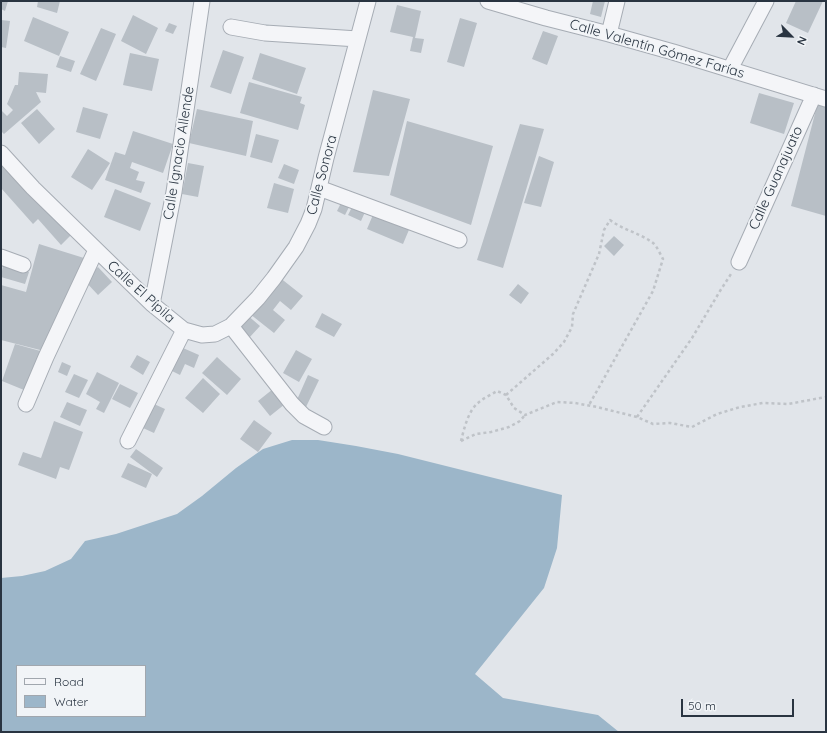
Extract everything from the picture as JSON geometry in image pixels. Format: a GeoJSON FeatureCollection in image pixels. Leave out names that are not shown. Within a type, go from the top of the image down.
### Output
{"type":"FeatureCollection","features":[{"type":"Feature","properties":{"kind":"street","name":"Calle Ignacio Allende"},"geometry":{"type":"LineString","coordinates":[[152,304],[174,192],[202,1]]}},
{"type":"Feature","properties":{"kind":"street","name":"Calle Sonora"},"geometry":{"type":"LineString","coordinates":[[231,326],[258,298],[274,278],[296,247],[308,224],[314,209],[368,1]]}},
{"type":"Feature","properties":{"kind":"street","name":"Calle Valentín Gómez Farías"},"geometry":{"type":"LineString","coordinates":[[488,1],[508,4],[546,18],[609,34],[820,97]]}},
{"type":"Feature","properties":{"kind":"street"},"geometry":{"type":"LineString","coordinates":[[609,34],[617,1]]}},
{"type":"Feature","properties":{"kind":"street"},"geometry":{"type":"LineString","coordinates":[[730,69],[766,1]]}},
{"type":"Feature","properties":{"kind":"street"},"geometry":{"type":"LineString","coordinates":[[230,27],[265,33],[358,39]]}},
{"type":"Feature","properties":{"kind":"street","name":"Calle Guanajuato"},"geometry":{"type":"LineString","coordinates":[[739,262],[820,97]]}},
{"type":"Feature","properties":{"kind":"street","name":"Calle El Pípila"},"geometry":{"type":"LineString","coordinates":[[1,153],[33,188],[96,250],[152,304],[184,330],[202,336],[215,334],[231,326]]}},
{"type":"Feature","properties":{"kind":"street"},"geometry":{"type":"LineString","coordinates":[[319,188],[459,240]]}},
{"type":"Feature","properties":{"kind":"street"},"geometry":{"type":"LineString","coordinates":[[26,404],[46,357],[96,250]]}},
{"type":"Feature","properties":{"kind":"street"},"geometry":{"type":"LineString","coordinates":[[1,257],[23,265]]}},
{"type":"Feature","properties":{"kind":"street"},"geometry":{"type":"LineString","coordinates":[[231,326],[292,404],[304,416],[324,427]]}},
{"type":"Feature","properties":{"kind":"street"},"geometry":{"type":"LineString","coordinates":[[128,441],[184,330]]}},
{"type":"Feature","properties":{"kind":"path"},"geometry":{"type":"LineString","coordinates":[[506,395],[553,354],[567,337],[572,327],[573,314],[599,254],[604,230],[610,220],[654,244],[663,259],[653,291],[589,405]]}},
{"type":"Feature","properties":{"kind":"path"},"geometry":{"type":"LineString","coordinates":[[638,417],[692,338],[739,262]]}},
{"type":"Feature","properties":{"kind":"path"},"geometry":{"type":"LineString","coordinates":[[525,415],[514,408],[506,395],[497,391],[477,403],[471,411],[464,426],[461,441],[476,434],[509,427],[520,421],[525,415],[557,402],[589,405],[638,417],[653,424],[670,423],[692,427],[717,414],[740,407],[763,403],[788,404],[826,397]]}},
{"type":"Feature","properties":{"kind":"water"},"geometry":{"type":"Polygon","coordinates":[[[292,440],[318,440],[398,454],[562,495],[557,548],[544,588],[475,674],[503,698],[598,715],[619,732],[1,732],[1,578],[22,576],[45,571],[71,559],[85,541],[116,534],[177,514],[263,449],[292,440]]]}},
{"type":"Feature","properties":{"kind":"building"},"geometry":{"type":"Polygon","coordinates":[[[1,1],[8,1],[5,11],[1,9],[1,1]]]}},
{"type":"Feature","properties":{"kind":"building"},"geometry":{"type":"Polygon","coordinates":[[[38,1],[60,1],[57,13],[37,7],[38,1]]]}},
{"type":"Feature","properties":{"kind":"building"},"geometry":{"type":"Polygon","coordinates":[[[593,1],[605,1],[601,17],[590,14],[593,1]]]}},
{"type":"Feature","properties":{"kind":"building"},"geometry":{"type":"Polygon","coordinates":[[[796,1],[823,1],[808,33],[786,23],[796,1]]]}},
{"type":"Feature","properties":{"kind":"building"},"geometry":{"type":"Polygon","coordinates":[[[397,5],[421,11],[415,38],[424,39],[421,53],[410,51],[413,37],[390,32],[397,5]]]}},
{"type":"Feature","properties":{"kind":"building"},"geometry":{"type":"Polygon","coordinates":[[[133,15],[158,28],[146,54],[121,41],[133,15]]]}},
{"type":"Feature","properties":{"kind":"building"},"geometry":{"type":"Polygon","coordinates":[[[33,17],[69,32],[59,56],[24,41],[33,17]]]}},
{"type":"Feature","properties":{"kind":"building"},"geometry":{"type":"Polygon","coordinates":[[[460,18],[477,23],[464,67],[447,62],[460,18]]]}},
{"type":"Feature","properties":{"kind":"building"},"geometry":{"type":"Polygon","coordinates":[[[1,20],[10,21],[6,48],[1,47],[1,20]]]}},
{"type":"Feature","properties":{"kind":"building"},"geometry":{"type":"Polygon","coordinates":[[[169,23],[177,26],[173,34],[165,31],[169,23]]]}},
{"type":"Feature","properties":{"kind":"building"},"geometry":{"type":"Polygon","coordinates":[[[101,28],[116,34],[96,81],[80,74],[101,28]]]}},
{"type":"Feature","properties":{"kind":"building"},"geometry":{"type":"Polygon","coordinates":[[[543,31],[558,36],[547,65],[532,59],[543,31]]]}},
{"type":"Feature","properties":{"kind":"building"},"geometry":{"type":"Polygon","coordinates":[[[223,50],[244,57],[231,94],[210,87],[223,50]]]}},
{"type":"Feature","properties":{"kind":"building"},"geometry":{"type":"Polygon","coordinates":[[[130,53],[159,59],[152,91],[123,85],[130,53]]]}},
{"type":"Feature","properties":{"kind":"building"},"geometry":{"type":"Polygon","coordinates":[[[260,53],[306,68],[297,94],[252,79],[260,53]]]}},
{"type":"Feature","properties":{"kind":"building"},"geometry":{"type":"Polygon","coordinates":[[[60,56],[75,61],[71,72],[56,67],[60,56]]]}},
{"type":"Feature","properties":{"kind":"building"},"geometry":{"type":"Polygon","coordinates":[[[19,72],[48,74],[46,93],[36,92],[41,102],[4,134],[1,131],[1,110],[7,116],[13,110],[7,104],[15,85],[18,85],[19,72]]]}},
{"type":"Feature","properties":{"kind":"building"},"geometry":{"type":"Polygon","coordinates":[[[249,82],[302,97],[300,103],[305,105],[298,130],[240,113],[249,82]]]}},
{"type":"Feature","properties":{"kind":"building"},"geometry":{"type":"Polygon","coordinates":[[[373,90],[410,99],[389,176],[353,172],[373,90]]]}},
{"type":"Feature","properties":{"kind":"building"},"geometry":{"type":"Polygon","coordinates":[[[759,93],[794,103],[784,134],[750,123],[759,93]]]}},
{"type":"Feature","properties":{"kind":"building"},"geometry":{"type":"Polygon","coordinates":[[[818,102],[826,104],[826,216],[791,206],[818,102]]]}},
{"type":"Feature","properties":{"kind":"building"},"geometry":{"type":"Polygon","coordinates":[[[83,107],[108,114],[100,139],[76,132],[83,107]]]}},
{"type":"Feature","properties":{"kind":"building"},"geometry":{"type":"Polygon","coordinates":[[[37,109],[55,129],[39,144],[21,123],[37,109]]]}},
{"type":"Feature","properties":{"kind":"building"},"geometry":{"type":"Polygon","coordinates":[[[197,109],[253,121],[246,156],[189,143],[197,109]]]}},
{"type":"Feature","properties":{"kind":"building"},"geometry":{"type":"Polygon","coordinates":[[[407,121],[493,146],[471,225],[390,195],[407,121]]]}},
{"type":"Feature","properties":{"kind":"building"},"geometry":{"type":"Polygon","coordinates":[[[520,124],[544,129],[503,268],[477,260],[520,124]]]}},
{"type":"Feature","properties":{"kind":"building"},"geometry":{"type":"Polygon","coordinates":[[[133,131],[173,144],[163,173],[132,162],[130,168],[139,172],[136,180],[145,182],[141,193],[105,180],[115,152],[125,155],[133,131]]]}},
{"type":"Feature","properties":{"kind":"building"},"geometry":{"type":"Polygon","coordinates":[[[256,134],[279,140],[272,163],[250,157],[256,134]]]}},
{"type":"Feature","properties":{"kind":"building"},"geometry":{"type":"Polygon","coordinates":[[[88,149],[110,163],[92,190],[71,177],[88,149]]]}},
{"type":"Feature","properties":{"kind":"building"},"geometry":{"type":"Polygon","coordinates":[[[1,156],[72,234],[61,245],[38,219],[33,224],[1,188],[1,156]]]}},
{"type":"Feature","properties":{"kind":"building"},"geometry":{"type":"Polygon","coordinates":[[[539,156],[554,162],[541,207],[524,203],[539,156]]]}},
{"type":"Feature","properties":{"kind":"building"},"geometry":{"type":"Polygon","coordinates":[[[188,163],[204,166],[198,197],[182,194],[188,163]]]}},
{"type":"Feature","properties":{"kind":"building"},"geometry":{"type":"Polygon","coordinates":[[[284,164],[299,170],[294,184],[278,178],[284,164]]]}},
{"type":"Feature","properties":{"kind":"building"},"geometry":{"type":"Polygon","coordinates":[[[274,183],[294,189],[288,213],[267,208],[274,183]]]}},
{"type":"Feature","properties":{"kind":"building"},"geometry":{"type":"Polygon","coordinates":[[[115,189],[151,203],[140,231],[104,217],[115,189]]]}},
{"type":"Feature","properties":{"kind":"building"},"geometry":{"type":"Polygon","coordinates":[[[341,203],[349,207],[345,215],[337,211],[341,203]]]}},
{"type":"Feature","properties":{"kind":"building"},"geometry":{"type":"Polygon","coordinates":[[[353,205],[365,212],[361,221],[348,215],[353,205]]]}},
{"type":"Feature","properties":{"kind":"building"},"geometry":{"type":"Polygon","coordinates":[[[375,210],[411,225],[403,244],[367,229],[375,210]]]}},
{"type":"Feature","properties":{"kind":"building"},"geometry":{"type":"Polygon","coordinates":[[[614,236],[624,245],[614,256],[604,246],[614,236]]]}},
{"type":"Feature","properties":{"kind":"building"},"geometry":{"type":"Polygon","coordinates":[[[39,244],[84,258],[44,351],[1,340],[1,285],[26,292],[39,244]]]}},
{"type":"Feature","properties":{"kind":"building"},"geometry":{"type":"Polygon","coordinates":[[[3,265],[29,272],[25,284],[1,277],[3,265]]]}},
{"type":"Feature","properties":{"kind":"building"},"geometry":{"type":"Polygon","coordinates":[[[98,267],[112,282],[98,295],[84,280],[98,267]]]}},
{"type":"Feature","properties":{"kind":"building"},"geometry":{"type":"Polygon","coordinates":[[[279,277],[303,296],[291,310],[280,301],[273,310],[285,320],[274,333],[250,314],[279,277]]]}},
{"type":"Feature","properties":{"kind":"building"},"geometry":{"type":"Polygon","coordinates":[[[518,284],[529,293],[521,304],[509,295],[518,284]]]}},
{"type":"Feature","properties":{"kind":"building"},"geometry":{"type":"Polygon","coordinates":[[[322,313],[342,324],[334,337],[315,327],[322,313]]]}},
{"type":"Feature","properties":{"kind":"building"},"geometry":{"type":"Polygon","coordinates":[[[246,314],[260,326],[249,338],[235,326],[246,314]]]}},
{"type":"Feature","properties":{"kind":"building"},"geometry":{"type":"Polygon","coordinates":[[[15,344],[44,352],[24,390],[2,381],[15,344]]]}},
{"type":"Feature","properties":{"kind":"building"},"geometry":{"type":"Polygon","coordinates":[[[183,348],[199,355],[194,368],[185,364],[180,375],[172,371],[183,348]]]}},
{"type":"Feature","properties":{"kind":"building"},"geometry":{"type":"Polygon","coordinates":[[[296,350],[312,359],[299,382],[283,373],[296,350]]]}},
{"type":"Feature","properties":{"kind":"building"},"geometry":{"type":"Polygon","coordinates":[[[137,355],[150,362],[143,375],[130,367],[137,355]]]}},
{"type":"Feature","properties":{"kind":"building"},"geometry":{"type":"Polygon","coordinates":[[[217,357],[241,379],[227,395],[202,373],[217,357]]]}},
{"type":"Feature","properties":{"kind":"building"},"geometry":{"type":"Polygon","coordinates":[[[62,362],[71,366],[67,376],[58,372],[62,362]]]}},
{"type":"Feature","properties":{"kind":"building"},"geometry":{"type":"Polygon","coordinates":[[[97,372],[119,383],[104,413],[96,409],[100,402],[86,394],[97,372]]]}},
{"type":"Feature","properties":{"kind":"building"},"geometry":{"type":"Polygon","coordinates":[[[74,374],[88,380],[79,398],[65,392],[74,374]]]}},
{"type":"Feature","properties":{"kind":"building"},"geometry":{"type":"Polygon","coordinates":[[[308,375],[319,380],[306,407],[296,402],[308,375]]]}},
{"type":"Feature","properties":{"kind":"building"},"geometry":{"type":"Polygon","coordinates":[[[203,378],[220,394],[203,413],[185,398],[203,378]]]}},
{"type":"Feature","properties":{"kind":"building"},"geometry":{"type":"Polygon","coordinates":[[[120,384],[138,393],[130,408],[112,399],[120,384]]]}},
{"type":"Feature","properties":{"kind":"building"},"geometry":{"type":"Polygon","coordinates":[[[273,389],[285,404],[270,416],[258,401],[273,389]]]}},
{"type":"Feature","properties":{"kind":"building"},"geometry":{"type":"Polygon","coordinates":[[[67,402],[87,410],[80,426],[60,417],[67,402]]]}},
{"type":"Feature","properties":{"kind":"building"},"geometry":{"type":"Polygon","coordinates":[[[154,404],[165,409],[154,433],[143,428],[154,404]]]}},
{"type":"Feature","properties":{"kind":"building"},"geometry":{"type":"Polygon","coordinates":[[[254,420],[272,433],[258,452],[240,439],[254,420]]]}},
{"type":"Feature","properties":{"kind":"building"},"geometry":{"type":"Polygon","coordinates":[[[54,421],[83,432],[69,470],[60,467],[56,479],[18,465],[23,452],[41,458],[54,421]]]}},
{"type":"Feature","properties":{"kind":"building"},"geometry":{"type":"Polygon","coordinates":[[[136,449],[163,468],[157,477],[130,457],[136,449]]]}},
{"type":"Feature","properties":{"kind":"building"},"geometry":{"type":"Polygon","coordinates":[[[128,463],[152,474],[146,488],[121,477],[128,463]]]}}]}
